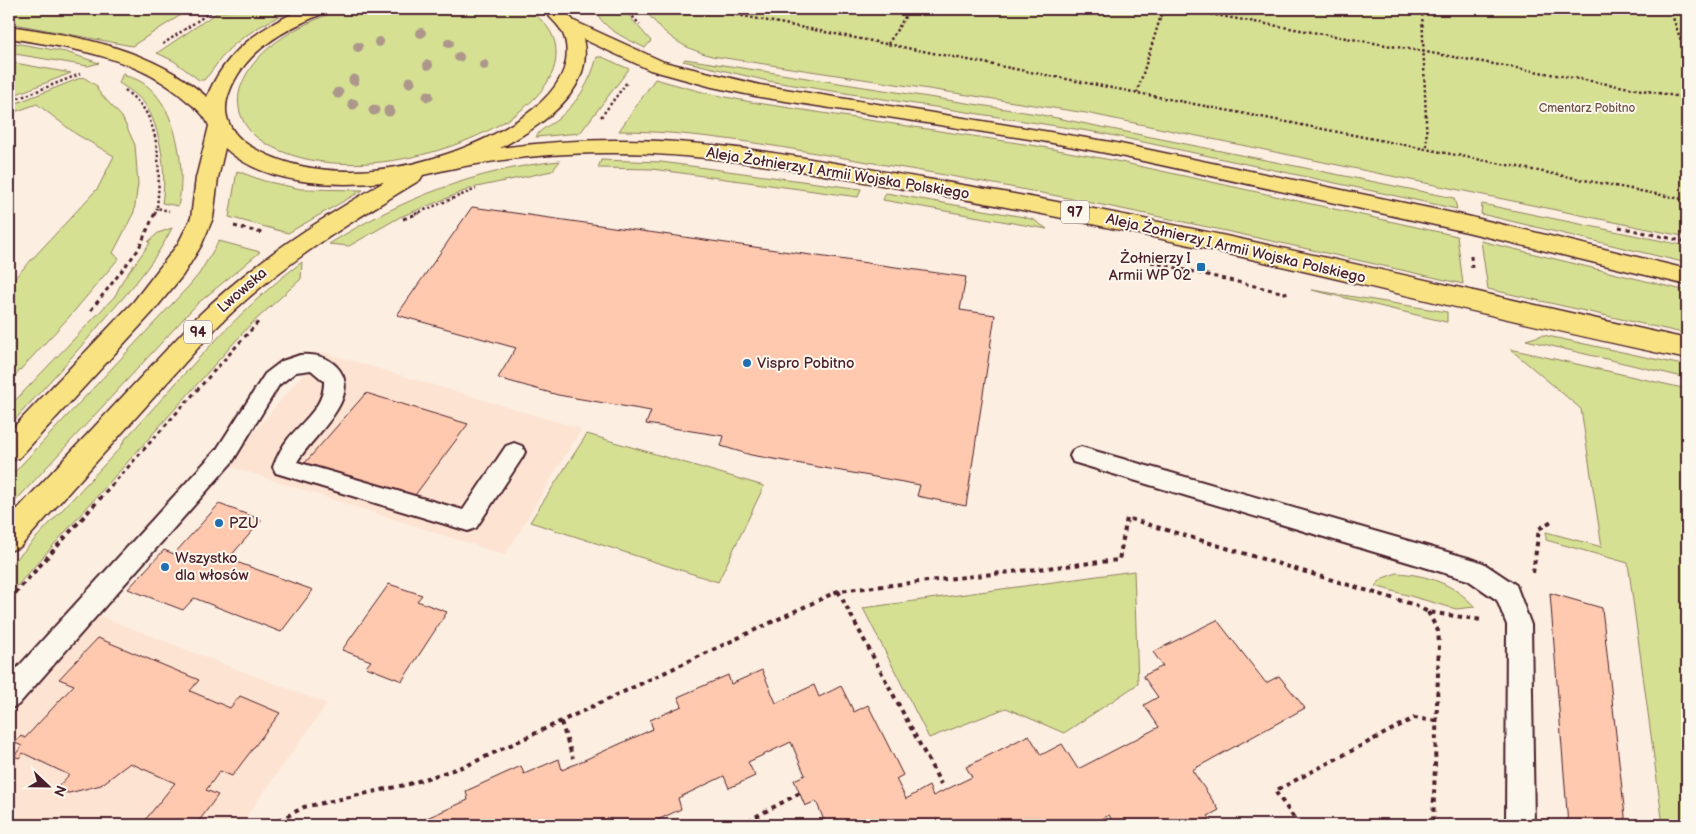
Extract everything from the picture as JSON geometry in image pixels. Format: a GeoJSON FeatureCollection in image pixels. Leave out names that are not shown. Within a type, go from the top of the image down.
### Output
{"type":"FeatureCollection","features":[{"type":"Feature","properties":{"kind":"main road"},"geometry":{"type":"LineString","coordinates":[[9,450],[137,313],[174,269],[189,246],[202,218],[207,178],[218,121],[216,101],[221,84],[237,60],[257,42],[282,26],[318,9]]}},
{"type":"Feature","properties":{"kind":"main road"},"geometry":{"type":"LineString","coordinates":[[552,9],[569,25],[643,60],[685,74],[760,91],[1042,135],[1181,162],[1467,224],[1687,277]]}},
{"type":"Feature","properties":{"kind":"main road","name":"94"},"geometry":{"type":"LineString","coordinates":[[9,32],[114,53],[136,62],[165,75],[218,121],[232,145],[252,159],[274,168],[310,176],[347,178],[390,174],[424,168],[453,160],[512,134],[554,101],[568,83],[576,62],[576,43],[569,25]]}},
{"type":"Feature","properties":{"kind":"main road","name":"Aleja Żołnierzy I Armii Wojska Polskiego"},"geometry":{"type":"LineString","coordinates":[[453,160],[579,146],[639,146],[696,151],[814,167],[1025,202],[1114,220],[1687,349]]}},
{"type":"Feature","properties":{"kind":"main road","name":"Lwowska"},"geometry":{"type":"LineString","coordinates":[[9,538],[206,323],[240,290],[300,243],[424,168]]}},
{"type":"Feature","properties":{"kind":"lane"},"geometry":{"type":"LineString","coordinates":[[9,696],[225,455],[255,403],[280,371],[310,361],[320,364],[330,373],[335,383],[331,400],[287,457],[284,467],[468,521],[514,452]]}},
{"type":"Feature","properties":{"kind":"lane"},"geometry":{"type":"LineString","coordinates":[[1082,456],[1475,571],[1511,604],[1518,625],[1520,825]]}},
{"type":"Feature","properties":{"kind":"path"},"geometry":{"type":"LineString","coordinates":[[707,9],[1687,200]]}},
{"type":"Feature","properties":{"kind":"path"},"geometry":{"type":"LineString","coordinates":[[888,44],[910,9]]}},
{"type":"Feature","properties":{"kind":"path"},"geometry":{"type":"LineString","coordinates":[[1137,93],[1163,9]]}},
{"type":"Feature","properties":{"kind":"path"},"geometry":{"type":"LineString","coordinates":[[1181,9],[1687,98]]}},
{"type":"Feature","properties":{"kind":"path"},"geometry":{"type":"LineString","coordinates":[[1422,9],[1427,148]]}},
{"type":"Feature","properties":{"kind":"path"},"geometry":{"type":"LineString","coordinates":[[1670,9],[1687,58]]}},
{"type":"Feature","properties":{"kind":"path"},"geometry":{"type":"LineString","coordinates":[[579,146],[643,60]]}},
{"type":"Feature","properties":{"kind":"path"},"geometry":{"type":"LineString","coordinates":[[9,102],[83,73]]}},
{"type":"Feature","properties":{"kind":"path"},"geometry":{"type":"LineString","coordinates":[[90,311],[136,252],[147,235],[157,208]]}},
{"type":"Feature","properties":{"kind":"path"},"geometry":{"type":"LineString","coordinates":[[1142,260],[1285,294],[1299,288]]}},
{"type":"Feature","properties":{"kind":"path"},"geometry":{"type":"LineString","coordinates":[[9,600],[260,320]]}},
{"type":"Feature","properties":{"kind":"path"},"geometry":{"type":"LineString","coordinates":[[271,825],[304,807],[409,784],[468,765],[838,591],[1119,560],[1127,518],[1415,605],[1428,612],[1483,620],[1511,604],[1534,572],[1539,528],[1553,520]]}},
{"type":"Feature","properties":{"kind":"path"},"geometry":{"type":"LineString","coordinates":[[838,591],[941,784]]}},
{"type":"Feature","properties":{"kind":"path"},"geometry":{"type":"LineString","coordinates":[[1428,612],[1438,631],[1433,825]]}},
{"type":"Feature","properties":{"kind":"path"},"geometry":{"type":"LineString","coordinates":[[1300,825],[1275,791],[1414,718],[1437,721]]}},
{"type":"Feature","properties":{"kind":"path"},"geometry":{"type":"LineString","coordinates":[[561,722],[573,758]]}},
{"type":"Feature","properties":{"kind":"path"},"geometry":{"type":"LineString","coordinates":[[740,825],[800,793]]}},
{"type":"Feature","properties":{"kind":"shaded area"},"geometry":{"type":"Polygon","coordinates":[[[322,352],[581,429],[505,555],[226,465],[322,352]]]}},
{"type":"Feature","properties":{"kind":"shaded area"},"geometry":{"type":"Polygon","coordinates":[[[94,614],[327,704],[240,825],[9,825],[9,711],[94,614]]]}},
{"type":"Feature","properties":{"kind":"green space"},"geometry":{"type":"Polygon","coordinates":[[[9,9],[164,9],[187,11],[132,46],[9,23],[9,9]]]}},
{"type":"Feature","properties":{"kind":"green space"},"geometry":{"type":"Polygon","coordinates":[[[294,9],[260,27],[235,44],[204,80],[199,80],[174,61],[157,53],[218,12],[294,9]]]}},
{"type":"Feature","properties":{"kind":"green space"},"geometry":{"type":"Polygon","coordinates":[[[343,9],[525,9],[537,16],[547,26],[554,38],[556,52],[553,70],[540,93],[520,111],[494,128],[463,142],[428,153],[392,161],[355,164],[320,161],[287,154],[259,139],[248,128],[239,108],[238,101],[241,86],[248,71],[258,58],[283,37],[328,14],[343,9]]]}},
{"type":"Feature","properties":{"kind":"green space"},"geometry":{"type":"Polygon","coordinates":[[[595,9],[623,9],[651,41],[645,48],[623,37],[604,23],[595,9]]]}},
{"type":"Feature","properties":{"kind":"green space","name":"Cmentarz Pobitno"},"geometry":{"type":"Polygon","coordinates":[[[644,9],[1687,9],[1687,237],[1086,113],[712,56],[690,49],[674,39],[644,9]]]}},
{"type":"Feature","properties":{"kind":"green space"},"geometry":{"type":"Polygon","coordinates":[[[9,42],[66,52],[99,63],[88,66],[9,53],[9,42]]]}},
{"type":"Feature","properties":{"kind":"green space"},"geometry":{"type":"Polygon","coordinates":[[[597,57],[602,57],[629,69],[580,133],[536,137],[537,134],[557,120],[577,99],[587,84],[597,57]]]}},
{"type":"Feature","properties":{"kind":"green space"},"geometry":{"type":"Polygon","coordinates":[[[685,59],[1037,114],[1454,198],[1457,209],[1101,133],[768,81],[683,61],[685,59]]]}},
{"type":"Feature","properties":{"kind":"green space"},"geometry":{"type":"Polygon","coordinates":[[[9,62],[71,73],[9,97],[9,62]]]}},
{"type":"Feature","properties":{"kind":"green space"},"geometry":{"type":"Polygon","coordinates":[[[123,73],[126,74],[125,76],[142,82],[155,94],[166,110],[174,129],[179,149],[181,170],[181,189],[178,206],[162,203],[163,165],[155,124],[144,103],[119,83],[123,73]]]}},
{"type":"Feature","properties":{"kind":"green space"},"geometry":{"type":"Polygon","coordinates":[[[83,77],[97,86],[98,91],[122,117],[135,145],[138,184],[134,212],[113,253],[119,258],[70,316],[9,382],[9,284],[98,188],[114,156],[76,134],[37,104],[9,114],[9,106],[83,77]]]}},
{"type":"Feature","properties":{"kind":"green space"},"geometry":{"type":"Polygon","coordinates":[[[655,79],[706,93],[751,102],[1037,146],[1116,161],[1457,236],[1463,284],[1318,251],[1026,190],[782,147],[684,134],[619,131],[655,79]]]}},
{"type":"Feature","properties":{"kind":"green space"},"geometry":{"type":"Polygon","coordinates":[[[601,160],[661,162],[861,189],[858,197],[652,169],[598,168],[601,160]]]}},
{"type":"Feature","properties":{"kind":"green space"},"geometry":{"type":"Polygon","coordinates":[[[560,161],[552,171],[472,188],[400,217],[349,246],[329,244],[383,214],[440,189],[499,171],[560,161]]]}},
{"type":"Feature","properties":{"kind":"green space"},"geometry":{"type":"Polygon","coordinates":[[[237,171],[264,181],[301,189],[363,190],[288,233],[229,217],[237,171]]]}},
{"type":"Feature","properties":{"kind":"green space"},"geometry":{"type":"Polygon","coordinates":[[[886,193],[1024,217],[1034,220],[1047,229],[883,200],[886,193]]]}},
{"type":"Feature","properties":{"kind":"green space"},"geometry":{"type":"Polygon","coordinates":[[[1482,204],[1687,246],[1687,263],[1481,214],[1482,204]]]}},
{"type":"Feature","properties":{"kind":"green space"},"geometry":{"type":"Polygon","coordinates":[[[172,228],[159,251],[135,283],[9,426],[9,407],[115,296],[123,280],[150,243],[148,242],[158,233],[172,228]]]}},
{"type":"Feature","properties":{"kind":"green space"},"geometry":{"type":"Polygon","coordinates":[[[219,241],[260,252],[197,304],[9,508],[9,478],[188,287],[199,274],[219,241]]]}},
{"type":"Feature","properties":{"kind":"green space"},"geometry":{"type":"Polygon","coordinates":[[[1481,241],[1687,291],[1687,334],[1488,289],[1481,241]]]}},
{"type":"Feature","properties":{"kind":"green space"},"geometry":{"type":"Polygon","coordinates":[[[302,262],[301,279],[249,326],[9,595],[9,567],[120,448],[126,438],[232,323],[302,262]]]}},
{"type":"Feature","properties":{"kind":"green space"},"geometry":{"type":"Polygon","coordinates":[[[1312,290],[1447,312],[1447,322],[1446,322],[1312,290]]]}},
{"type":"Feature","properties":{"kind":"green space"},"geometry":{"type":"Polygon","coordinates":[[[1543,335],[1687,366],[1687,378],[1526,340],[1543,335]]]}},
{"type":"Feature","properties":{"kind":"green space"},"geometry":{"type":"Polygon","coordinates":[[[1510,349],[1687,389],[1687,825],[1663,825],[1628,563],[1546,540],[1546,532],[1602,547],[1581,409],[1510,349]]]}},
{"type":"Feature","properties":{"kind":"green space"},"geometry":{"type":"Polygon","coordinates":[[[587,434],[764,486],[718,582],[530,522],[587,434]]]}},
{"type":"Feature","properties":{"kind":"green space"},"geometry":{"type":"Polygon","coordinates":[[[1134,571],[1138,684],[1064,733],[1006,708],[929,738],[863,608],[1134,571]]]}},
{"type":"Feature","properties":{"kind":"green space"},"geometry":{"type":"Polygon","coordinates":[[[1397,573],[1419,576],[1440,582],[1458,592],[1475,607],[1456,609],[1375,586],[1383,578],[1397,573]]]}},
{"type":"Feature","properties":{"kind":"building","name":"Vispro Pobitno"},"geometry":{"type":"Polygon","coordinates":[[[472,207],[966,277],[960,310],[995,315],[966,506],[917,496],[920,485],[751,455],[721,446],[724,436],[646,424],[651,411],[558,395],[498,378],[516,348],[397,315],[472,207]]]}},
{"type":"Feature","properties":{"kind":"building"},"geometry":{"type":"Polygon","coordinates":[[[366,393],[468,424],[412,499],[304,464],[366,393]]]}},
{"type":"Feature","properties":{"kind":"building"},"geometry":{"type":"Polygon","coordinates":[[[219,504],[262,520],[228,559],[313,590],[281,632],[194,598],[183,610],[128,589],[164,550],[174,554],[219,504]]]}},
{"type":"Feature","properties":{"kind":"building"},"geometry":{"type":"Polygon","coordinates":[[[389,584],[422,595],[417,601],[447,612],[402,681],[366,667],[371,661],[342,650],[389,584]]]}},
{"type":"Feature","properties":{"kind":"building"},"geometry":{"type":"Polygon","coordinates":[[[1550,593],[1602,608],[1626,825],[1568,825],[1550,593]]]}},
{"type":"Feature","properties":{"kind":"building"},"geometry":{"type":"Polygon","coordinates":[[[1217,620],[1266,683],[1279,676],[1305,708],[1192,770],[1219,810],[1208,816],[1215,825],[1115,825],[1109,815],[1091,825],[826,825],[816,801],[805,806],[794,780],[805,775],[791,742],[748,762],[755,776],[729,788],[724,776],[678,798],[681,809],[647,825],[411,825],[468,800],[466,791],[521,766],[524,774],[559,759],[562,770],[653,729],[650,720],[682,706],[678,697],[728,675],[731,684],[762,670],[776,703],[814,685],[819,697],[841,686],[854,712],[868,705],[903,775],[896,779],[906,799],[929,786],[933,796],[972,777],[966,767],[1029,735],[1041,755],[1062,744],[1078,769],[1159,727],[1144,705],[1158,697],[1143,676],[1163,666],[1153,652],[1217,620]]]}},
{"type":"Feature","properties":{"kind":"building"},"geometry":{"type":"Polygon","coordinates":[[[98,638],[199,680],[190,691],[230,708],[240,696],[280,713],[232,776],[220,771],[206,790],[218,795],[196,825],[141,825],[175,783],[130,763],[101,785],[69,793],[54,791],[69,775],[23,753],[19,758],[14,756],[22,746],[15,743],[21,736],[25,738],[74,685],[59,679],[98,638]]]}},
{"type":"Feature","properties":{"kind":"place","name":"Żołnierzy I Armii WP 02"},"geometry":{"type":"Point","coordinates":[1201,267]}},
{"type":"Feature","properties":{"kind":"place","name":"Vispro Pobitno"},"geometry":{"type":"Point","coordinates":[747,363]}},
{"type":"Feature","properties":{"kind":"place","name":"PZU"},"geometry":{"type":"Point","coordinates":[219,523]}},
{"type":"Feature","properties":{"kind":"place","name":"Wszystko dla włosów"},"geometry":{"type":"Point","coordinates":[165,567]}}]}
